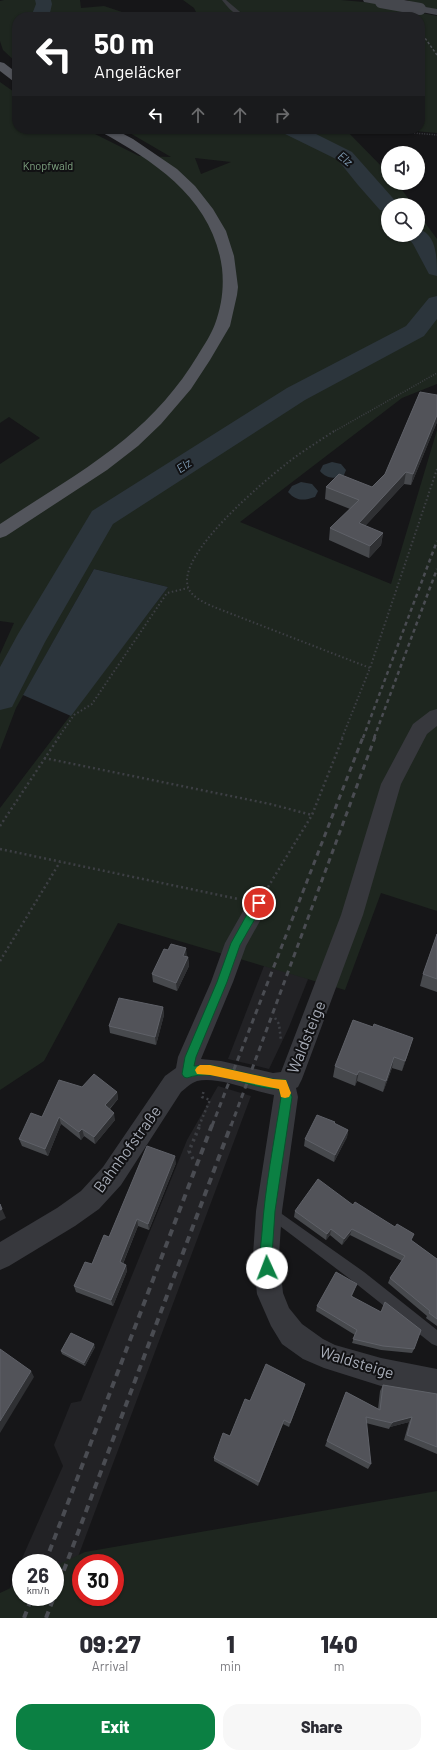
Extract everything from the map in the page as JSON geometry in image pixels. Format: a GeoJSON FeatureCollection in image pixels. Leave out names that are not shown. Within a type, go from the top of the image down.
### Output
{"type":"FeatureCollection","features":[{"type":"Feature","properties":{"kind":"main road"},"geometry":{"type":"LineString","coordinates":[[368,0],[437,12]]}},
{"type":"Feature","properties":{"kind":"main road"},"geometry":{"type":"LineString","coordinates":[[0,65],[12,75]]}},
{"type":"Feature","properties":{"kind":"main road"},"geometry":{"type":"LineString","coordinates":[[0,532],[97,468],[131,442],[162,414],[201,364],[222,325],[232,286],[227,251],[213,219],[198,198],[180,178],[160,160],[115,134]]}},
{"type":"Feature","properties":{"kind":"street","name":"Waldsteige"},"geometry":{"type":"LineString","coordinates":[[437,716],[420,730],[391,784],[352,915],[290,1079],[283,1084],[286,1097],[269,1211],[266,1255],[270,1294],[280,1317],[292,1334],[313,1349],[334,1358],[381,1372],[437,1383]]}},
{"type":"Feature","properties":{"kind":"street"},"geometry":{"type":"LineString","coordinates":[[187,1074],[190,1057],[222,982],[236,943],[259,903]]}},
{"type":"Feature","properties":{"kind":"street"},"geometry":{"type":"LineString","coordinates":[[187,1074],[195,1070],[210,1070],[273,1084],[283,1084]]}},
{"type":"Feature","properties":{"kind":"street","name":"Bahnhofstraße"},"geometry":{"type":"LineString","coordinates":[[0,1257],[66,1217],[90,1200],[112,1176],[173,1084],[187,1074]]}},
{"type":"Feature","properties":{"kind":"lane"},"geometry":{"type":"LineString","coordinates":[[224,0],[228,6],[236,12]]}},
{"type":"Feature","properties":{"kind":"lane"},"geometry":{"type":"LineString","coordinates":[[269,1211],[360,1276],[437,1339]]}},
{"type":"Feature","properties":{"kind":"path"},"geometry":{"type":"LineString","coordinates":[[425,134],[437,135]]}},
{"type":"Feature","properties":{"kind":"path"},"geometry":{"type":"LineString","coordinates":[[370,668],[214,607],[200,600],[188,588],[187,580],[191,565],[199,549],[230,512],[257,486],[283,465],[341,426],[437,373]]}},
{"type":"Feature","properties":{"kind":"path"},"geometry":{"type":"LineString","coordinates":[[0,850],[259,903],[312,815],[370,668],[437,468]]}},
{"type":"Feature","properties":{"kind":"path"},"geometry":{"type":"LineString","coordinates":[[0,826],[74,715],[92,704],[167,593],[188,588]]}},
{"type":"Feature","properties":{"kind":"path"},"geometry":{"type":"LineString","coordinates":[[44,758],[270,804],[312,815]]}},
{"type":"Feature","properties":{"kind":"path"},"geometry":{"type":"LineString","coordinates":[[0,961],[60,862]]}},
{"type":"Feature","properties":{"kind":"path"},"geometry":{"type":"LineString","coordinates":[[193,1159],[189,1151],[210,1100]]}},
{"type":"Feature","properties":{"kind":"shaded area"},"geometry":{"type":"Polygon","coordinates":[[[332,462],[341,464],[346,470],[344,475],[331,478],[325,476],[320,471],[323,465],[332,462]]]}},
{"type":"Feature","properties":{"kind":"shaded area"},"geometry":{"type":"Polygon","coordinates":[[[301,482],[312,484],[318,491],[315,497],[297,499],[288,492],[292,486],[301,482]]]}},
{"type":"Feature","properties":{"kind":"shaded area"},"geometry":{"type":"Polygon","coordinates":[[[94,569],[168,587],[71,716],[23,695],[94,569]]]}},
{"type":"Feature","properties":{"kind":"shaded area"},"geometry":{"type":"Polygon","coordinates":[[[286,909],[326,934],[289,1027],[269,1069],[228,1059],[286,909]]]}},
{"type":"Feature","properties":{"kind":"shaded area"},"geometry":{"type":"Polygon","coordinates":[[[218,1086],[251,1096],[79,1554],[72,1554],[72,1573],[64,1594],[64,1554],[24,1554],[63,1466],[54,1445],[71,1403],[81,1401],[187,1140],[218,1086]]]}},
{"type":"Feature","properties":{"kind":"shaded area"},"geometry":{"type":"Polygon","coordinates":[[[12,1583],[12,1606],[60,1606],[55,1618],[0,1618],[0,1614],[12,1583]]]}},
{"type":"Feature","properties":{"kind":"green space"},"geometry":{"type":"Polygon","coordinates":[[[80,0],[81,8],[104,6],[122,12],[12,12],[12,58],[3,50],[0,41],[0,1],[80,0]]]}},
{"type":"Feature","properties":{"kind":"green space"},"geometry":{"type":"Polygon","coordinates":[[[183,0],[341,0],[375,3],[418,12],[196,12],[194,8],[183,0]]]}},
{"type":"Feature","properties":{"kind":"green space"},"geometry":{"type":"Polygon","coordinates":[[[408,0],[437,0],[437,10],[412,4],[408,0]]]}},
{"type":"Feature","properties":{"kind":"green space"},"geometry":{"type":"Polygon","coordinates":[[[425,13],[437,16],[437,133],[425,132],[425,13]]]}},
{"type":"Feature","properties":{"kind":"green space","name":"Knopfwald"},"geometry":{"type":"Polygon","coordinates":[[[0,82],[12,90],[12,134],[95,134],[139,156],[171,157],[132,134],[350,134],[381,166],[381,190],[402,190],[408,198],[381,198],[381,242],[425,242],[425,223],[437,239],[437,384],[402,398],[240,522],[391,584],[437,430],[437,911],[381,893],[345,990],[118,923],[44,1061],[0,1090],[0,808],[168,587],[94,569],[16,708],[0,750],[0,654],[14,623],[0,621],[0,464],[40,438],[9,417],[0,423],[0,82]],[[195,158],[201,174],[231,162],[195,158]]]}},
{"type":"Feature","properties":{"kind":"green space"},"geometry":{"type":"Polygon","coordinates":[[[437,1491],[437,1618],[0,1618],[0,1593],[12,1587],[12,1606],[64,1606],[64,1562],[72,1558],[72,1606],[124,1606],[124,1554],[81,1554],[85,1552],[437,1491]]]}},
{"type":"Feature","properties":{"kind":"building"},"geometry":{"type":"Polygon","coordinates":[[[420,392],[437,395],[437,415],[413,474],[406,472],[359,523],[383,533],[370,546],[330,528],[359,500],[326,487],[339,474],[372,487],[385,474],[420,392]]]}},
{"type":"Feature","properties":{"kind":"building"},"geometry":{"type":"Polygon","coordinates":[[[437,934],[437,979],[423,974],[437,934]]]}},
{"type":"Feature","properties":{"kind":"building"},"geometry":{"type":"Polygon","coordinates":[[[171,944],[186,948],[183,956],[188,957],[176,983],[152,974],[164,949],[168,950],[171,944]]]}},
{"type":"Feature","properties":{"kind":"building"},"geometry":{"type":"Polygon","coordinates":[[[119,998],[163,1007],[155,1037],[109,1026],[119,998]]]}},
{"type":"Feature","properties":{"kind":"building"},"geometry":{"type":"Polygon","coordinates":[[[353,1020],[373,1027],[374,1024],[413,1038],[405,1061],[394,1057],[386,1081],[359,1071],[357,1075],[335,1066],[353,1020]]]}},
{"type":"Feature","properties":{"kind":"building"},"geometry":{"type":"Polygon","coordinates":[[[94,1074],[117,1092],[105,1105],[114,1113],[94,1137],[82,1129],[79,1132],[59,1117],[45,1149],[19,1139],[31,1113],[42,1117],[59,1080],[82,1087],[94,1074]]]}},
{"type":"Feature","properties":{"kind":"building"},"geometry":{"type":"Polygon","coordinates":[[[317,1115],[335,1122],[334,1123],[348,1130],[335,1155],[305,1139],[317,1115]]]}},
{"type":"Feature","properties":{"kind":"building"},"geometry":{"type":"Polygon","coordinates":[[[147,1146],[175,1156],[148,1224],[137,1219],[120,1262],[126,1265],[111,1300],[74,1286],[85,1262],[92,1264],[104,1235],[109,1237],[147,1146]]]}},
{"type":"Feature","properties":{"kind":"building"},"geometry":{"type":"Polygon","coordinates":[[[318,1179],[353,1205],[355,1202],[395,1227],[397,1224],[414,1234],[411,1240],[437,1259],[437,1319],[429,1313],[430,1311],[390,1278],[405,1256],[352,1229],[344,1239],[331,1229],[327,1234],[295,1211],[318,1179]]]}},
{"type":"Feature","properties":{"kind":"building"},"geometry":{"type":"Polygon","coordinates":[[[336,1272],[357,1284],[351,1296],[381,1312],[385,1302],[421,1330],[414,1349],[383,1346],[353,1339],[357,1330],[317,1306],[336,1272]]]}},
{"type":"Feature","properties":{"kind":"building"},"geometry":{"type":"Polygon","coordinates":[[[71,1333],[94,1344],[84,1363],[61,1351],[71,1333]]]}},
{"type":"Feature","properties":{"kind":"building"},"geometry":{"type":"Polygon","coordinates":[[[0,1349],[31,1371],[0,1421],[0,1349]]]}},
{"type":"Feature","properties":{"kind":"building"},"geometry":{"type":"Polygon","coordinates":[[[266,1364],[305,1384],[290,1423],[284,1420],[259,1482],[214,1458],[223,1433],[230,1436],[245,1399],[250,1401],[266,1364]]]}},
{"type":"Feature","properties":{"kind":"building"},"geometry":{"type":"Polygon","coordinates":[[[383,1385],[437,1394],[437,1447],[407,1435],[412,1417],[392,1423],[366,1417],[371,1464],[327,1441],[346,1392],[380,1410],[383,1385]]]}},
{"type":"Feature","properties":{"kind":"waterway","name":"Elz"},"geometry":{"type":"LineString","coordinates":[[42,12],[44,4],[43,0]]}},
{"type":"Feature","properties":{"kind":"waterway","name":"Elz"},"geometry":{"type":"LineString","coordinates":[[300,134],[345,156],[365,181],[381,198]]}},
{"type":"Feature","properties":{"kind":"waterway","name":"Elz"},"geometry":{"type":"LineString","coordinates":[[424,242],[437,269]]}},
{"type":"Feature","properties":{"kind":"waterway","name":"Elz"},"geometry":{"type":"LineString","coordinates":[[0,698],[29,642],[102,518],[296,394],[415,331],[437,303]]}},
{"type":"Feature","properties":{"kind":"railway"},"geometry":{"type":"LineString","coordinates":[[403,0],[412,12]]}},
{"type":"Feature","properties":{"kind":"railway"},"geometry":{"type":"LineString","coordinates":[[425,38],[437,55]]}},
{"type":"Feature","properties":{"kind":"railway"},"geometry":{"type":"LineString","coordinates":[[363,738],[437,541]]}},
{"type":"Feature","properties":{"kind":"railway"},"geometry":{"type":"LineString","coordinates":[[374,738],[437,569]]}},
{"type":"Feature","properties":{"kind":"railway"},"geometry":{"type":"LineString","coordinates":[[212,1126],[363,737]]}},
{"type":"Feature","properties":{"kind":"railway"},"geometry":{"type":"LineString","coordinates":[[231,1126],[375,737]]}},
{"type":"Feature","properties":{"kind":"railway"},"geometry":{"type":"LineString","coordinates":[[48,1554],[212,1125]]}},
{"type":"Feature","properties":{"kind":"railway"},"geometry":{"type":"LineString","coordinates":[[64,1570],[231,1125]]}},
{"type":"Feature","properties":{"kind":"railway"},"geometry":{"type":"LineString","coordinates":[[24,1618],[29,1606]]}},
{"type":"Feature","properties":{"kind":"railway"},"geometry":{"type":"LineString","coordinates":[[46,1618],[51,1606]]}},
{"type":"Feature","properties":{"kind":"slow traffic"},"geometry":{"type":"LineString","coordinates":[[200,1070],[210,1070],[273,1084],[283,1084],[285,1093]]}},
{"type":"Feature","properties":{"kind":"route"},"geometry":{"type":"LineString","coordinates":[[259,903],[236,943],[222,982],[190,1057],[187,1074],[195,1070],[210,1070],[273,1084],[283,1084],[286,1097],[269,1211],[266,1255],[267,1268]]}}]}
